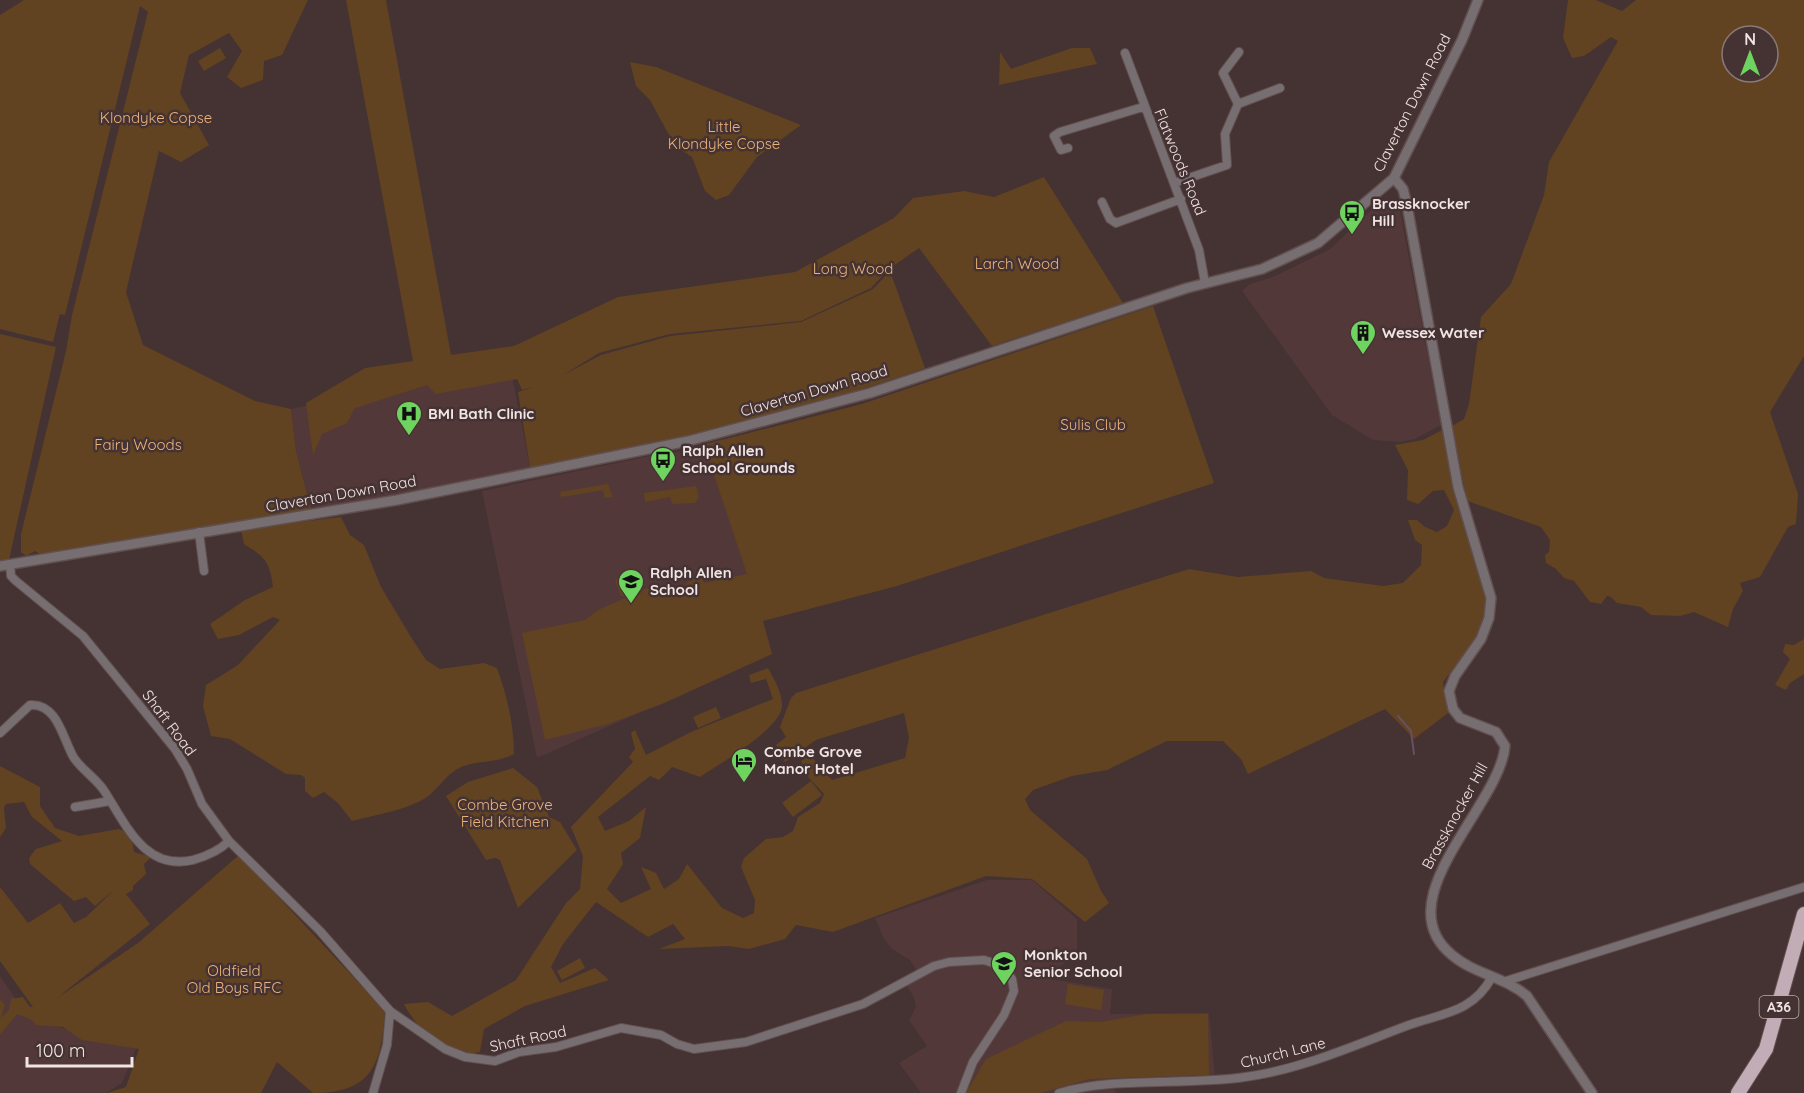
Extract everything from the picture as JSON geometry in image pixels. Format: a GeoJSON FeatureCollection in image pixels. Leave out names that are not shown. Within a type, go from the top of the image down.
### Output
{"type":"FeatureCollection","features":[{"type":"Feature","properties":{"kind":"highway","name":"A36"},"geometry":{"type":"LineString","coordinates":[[1738,1093],[1766,1049],[1804,914]]}},
{"type":"Feature","properties":{"kind":"street","name":"Claverton Down Road"},"geometry":{"type":"LineString","coordinates":[[0,566],[409,498],[688,441],[870,393],[1206,283],[1262,269],[1318,243],[1394,177],[1462,40],[1478,0]]}},
{"type":"Feature","properties":{"kind":"street"},"geometry":{"type":"LineString","coordinates":[[1238,104],[1223,73],[1239,52]]}},
{"type":"Feature","properties":{"kind":"street","name":"Flatwoods Road"},"geometry":{"type":"LineString","coordinates":[[1125,53],[1143,107],[1181,199],[1199,250],[1206,283]]}},
{"type":"Feature","properties":{"kind":"street"},"geometry":{"type":"LineString","coordinates":[[1174,183],[1227,165],[1225,134],[1238,104],[1280,88]]}},
{"type":"Feature","properties":{"kind":"street"},"geometry":{"type":"LineString","coordinates":[[1068,148],[1061,150],[1054,136],[1060,132],[1143,107]]}},
{"type":"Feature","properties":{"kind":"street","name":"Brassknocker Hill"},"geometry":{"type":"LineString","coordinates":[[1394,177],[1403,189],[1407,205],[1458,488],[1491,598],[1489,618],[1481,639],[1451,684],[1450,700],[1460,718],[1496,732],[1505,746],[1497,776],[1438,876],[1431,904],[1432,917],[1442,945],[1452,955],[1492,977],[1506,981],[1527,996],[1592,1093]]}},
{"type":"Feature","properties":{"kind":"street"},"geometry":{"type":"LineString","coordinates":[[1101,202],[1110,219],[1116,223],[1181,199]]}},
{"type":"Feature","properties":{"kind":"street"},"geometry":{"type":"LineString","coordinates":[[199,532],[204,570]]}},
{"type":"Feature","properties":{"kind":"street","name":"Shaft Road"},"geometry":{"type":"LineString","coordinates":[[10,564],[11,576],[83,636],[175,749],[187,769],[201,804],[230,841],[320,931],[390,1011],[445,1049],[486,1061],[495,1061],[537,1048],[556,1047],[621,1028],[661,1035],[686,1048],[702,1049],[746,1042],[863,1004],[934,966],[949,962],[984,960],[996,964],[1005,971],[1012,979],[1014,991],[1004,1015],[973,1062],[961,1093]]}},
{"type":"Feature","properties":{"kind":"street"},"geometry":{"type":"LineString","coordinates":[[0,733],[26,707],[40,706],[54,717],[74,757],[101,786],[123,825],[137,842],[156,856],[168,861],[203,857],[217,851],[230,841]]}},
{"type":"Feature","properties":{"kind":"street"},"geometry":{"type":"LineString","coordinates":[[75,807],[110,801]]}},
{"type":"Feature","properties":{"kind":"street"},"geometry":{"type":"LineString","coordinates":[[1506,981],[1804,887]]}},
{"type":"Feature","properties":{"kind":"street","name":"Church Lane"},"geometry":{"type":"LineString","coordinates":[[1059,1093],[1103,1084],[1211,1081],[1246,1077],[1316,1062],[1415,1023],[1452,1012],[1484,993],[1492,977]]}},
{"type":"Feature","properties":{"kind":"street"},"geometry":{"type":"LineString","coordinates":[[373,1093],[387,1045],[390,1011]]}},
{"type":"Feature","properties":{"kind":"shaded area","name":"Wessex Water"},"geometry":{"type":"Polygon","coordinates":[[[1377,205],[1399,206],[1441,425],[1415,439],[1400,442],[1373,440],[1332,415],[1242,291],[1250,284],[1273,277],[1330,249],[1377,205]]]}},
{"type":"Feature","properties":{"kind":"shaded area","name":"BMI Bath Clinic"},"geometry":{"type":"Polygon","coordinates":[[[509,361],[530,467],[436,487],[311,509],[296,451],[291,409],[509,361]]]}},
{"type":"Feature","properties":{"kind":"shaded area","name":"Ralph Allen School"},"geometry":{"type":"Polygon","coordinates":[[[702,445],[749,574],[772,654],[537,758],[482,491],[650,456],[683,451],[689,453],[702,445]]]}},
{"type":"Feature","properties":{"kind":"shaded area","name":"Monkton Senior School"},"geometry":{"type":"Polygon","coordinates":[[[987,880],[1032,880],[1077,919],[1077,959],[1068,961],[1044,978],[1112,989],[1110,1014],[1209,1013],[1215,1077],[1112,1078],[1116,1093],[921,1093],[899,1063],[927,1046],[909,1020],[916,1007],[914,997],[906,985],[919,974],[910,960],[892,949],[884,939],[875,918],[987,880]]]}},
{"type":"Feature","properties":{"kind":"shaded area"},"geometry":{"type":"Polygon","coordinates":[[[0,976],[25,1012],[36,1021],[136,1048],[122,1083],[106,1093],[0,1093],[0,976]]]}},
{"type":"Feature","properties":{"kind":"green space"},"geometry":{"type":"Polygon","coordinates":[[[24,0],[308,0],[282,55],[264,61],[263,80],[241,88],[227,77],[242,51],[229,33],[189,55],[180,93],[209,145],[181,162],[159,151],[126,292],[143,345],[255,401],[291,409],[296,451],[311,509],[40,554],[35,551],[26,556],[21,552],[21,534],[66,351],[72,315],[148,12],[140,6],[65,315],[60,314],[53,342],[0,329],[0,15],[24,0]]]}},
{"type":"Feature","properties":{"kind":"green space"},"geometry":{"type":"Polygon","coordinates":[[[346,0],[386,0],[451,355],[514,346],[618,297],[795,272],[894,218],[913,198],[964,191],[994,197],[1044,177],[1123,303],[992,346],[919,248],[889,269],[871,288],[801,321],[670,334],[599,353],[563,375],[601,355],[670,336],[801,322],[873,289],[890,271],[925,368],[781,412],[536,468],[530,467],[518,392],[534,387],[522,390],[517,379],[436,394],[427,385],[355,408],[347,423],[322,434],[313,455],[306,403],[365,368],[413,361],[346,0]]]}},
{"type":"Feature","properties":{"kind":"green space"},"geometry":{"type":"Polygon","coordinates":[[[1568,0],[1596,0],[1622,11],[1636,0],[1804,0],[1804,356],[1770,412],[1798,494],[1796,524],[1788,527],[1760,577],[1740,583],[1743,591],[1733,609],[1728,627],[1694,612],[1680,616],[1651,615],[1641,607],[1617,603],[1607,596],[1601,604],[1590,602],[1574,581],[1564,578],[1546,563],[1545,555],[1549,552],[1550,540],[1541,527],[1467,500],[1452,426],[1464,419],[1469,404],[1481,317],[1511,284],[1544,195],[1549,162],[1618,41],[1611,37],[1584,56],[1572,58],[1563,38],[1568,0]]]}},
{"type":"Feature","properties":{"kind":"green space"},"geometry":{"type":"Polygon","coordinates":[[[220,48],[226,58],[204,71],[198,61],[220,48]]]}},
{"type":"Feature","properties":{"kind":"green space"},"geometry":{"type":"Polygon","coordinates":[[[1072,48],[1090,48],[1097,64],[999,85],[1000,52],[1011,69],[1072,48]]]}},
{"type":"Feature","properties":{"kind":"green space","name":"Little Klondyke Copse"},"geometry":{"type":"Polygon","coordinates":[[[630,62],[656,67],[801,125],[757,157],[729,195],[716,200],[705,191],[692,157],[675,146],[650,100],[636,86],[630,62]]]}},
{"type":"Feature","properties":{"kind":"green space","name":"Sulis Club"},"geometry":{"type":"Polygon","coordinates":[[[1153,306],[1214,483],[897,586],[763,621],[772,654],[662,704],[608,724],[545,740],[522,633],[585,620],[598,610],[623,599],[637,597],[644,589],[662,585],[681,590],[689,581],[702,578],[704,583],[747,574],[706,451],[702,445],[862,404],[1153,306]]]}},
{"type":"Feature","properties":{"kind":"green space"},"geometry":{"type":"Polygon","coordinates":[[[0,334],[56,347],[9,560],[0,561],[0,334]]]}},
{"type":"Feature","properties":{"kind":"green space"},"geometry":{"type":"Polygon","coordinates":[[[1444,429],[1456,500],[1487,597],[1485,619],[1477,638],[1443,682],[1448,713],[1414,739],[1385,709],[1248,774],[1241,759],[1223,741],[1167,741],[1107,770],[1072,776],[1033,790],[1025,799],[1030,810],[1087,859],[1109,903],[1085,922],[1032,879],[986,876],[833,932],[796,925],[785,939],[749,949],[728,946],[659,949],[685,939],[673,924],[648,937],[596,902],[563,944],[551,967],[560,983],[595,968],[609,980],[525,1006],[484,1029],[480,1052],[463,1054],[435,1040],[420,1027],[404,1004],[428,1002],[452,1016],[516,980],[566,903],[580,889],[583,856],[571,827],[633,762],[629,757],[635,749],[631,733],[635,730],[646,755],[691,732],[773,699],[766,679],[751,683],[749,675],[768,668],[780,692],[782,707],[771,726],[760,736],[700,777],[672,767],[659,780],[650,776],[598,817],[605,831],[629,821],[646,807],[640,838],[621,853],[623,864],[607,889],[621,903],[651,889],[641,867],[656,873],[664,889],[679,879],[687,864],[722,908],[743,918],[754,913],[755,900],[741,867],[744,858],[766,839],[783,837],[793,831],[798,817],[820,803],[824,794],[809,778],[801,761],[810,755],[832,780],[905,758],[909,738],[904,713],[816,740],[785,762],[776,745],[786,737],[780,727],[791,698],[796,693],[1189,569],[1238,577],[1311,571],[1324,578],[1383,586],[1403,583],[1421,565],[1422,545],[1415,540],[1408,520],[1417,520],[1425,527],[1437,532],[1447,526],[1454,510],[1444,490],[1433,491],[1418,504],[1407,500],[1408,470],[1395,445],[1423,440],[1444,429]]]}},
{"type":"Feature","properties":{"kind":"green space"},"geometry":{"type":"Polygon","coordinates":[[[608,484],[613,497],[605,498],[603,490],[561,497],[560,492],[608,484]]]}},
{"type":"Feature","properties":{"kind":"green space"},"geometry":{"type":"Polygon","coordinates":[[[696,486],[699,497],[695,503],[672,504],[670,497],[645,502],[644,493],[696,486]]]}},
{"type":"Feature","properties":{"kind":"green space"},"geometry":{"type":"Polygon","coordinates":[[[341,517],[350,535],[364,545],[381,587],[426,660],[440,669],[484,663],[497,668],[509,710],[514,743],[514,754],[458,769],[429,795],[416,803],[352,821],[338,803],[324,792],[313,798],[305,791],[305,778],[301,775],[286,774],[230,739],[211,736],[203,706],[206,685],[238,665],[280,620],[273,617],[239,635],[218,639],[210,624],[245,600],[273,587],[268,566],[262,557],[244,544],[241,529],[341,517]]]}},
{"type":"Feature","properties":{"kind":"green space"},"geometry":{"type":"Polygon","coordinates":[[[639,575],[640,591],[634,596],[621,596],[615,580],[639,575]]]}},
{"type":"Feature","properties":{"kind":"green space"},"geometry":{"type":"Polygon","coordinates":[[[1804,639],[1804,674],[1790,683],[1786,690],[1775,685],[1790,659],[1783,652],[1785,644],[1794,645],[1804,639]]]}},
{"type":"Feature","properties":{"kind":"green space"},"geometry":{"type":"Polygon","coordinates":[[[716,707],[721,718],[698,728],[693,717],[716,707]]]}},
{"type":"Feature","properties":{"kind":"green space","name":"Oldfield Old Boys RFC"},"geometry":{"type":"Polygon","coordinates":[[[0,766],[40,787],[40,806],[55,828],[79,836],[119,829],[130,837],[134,852],[151,857],[144,864],[146,874],[133,886],[133,890],[126,894],[150,924],[57,998],[138,943],[239,855],[385,1011],[381,1046],[370,1072],[362,1081],[349,1088],[313,1093],[277,1062],[261,1093],[107,1093],[126,1087],[139,1049],[82,1040],[63,1027],[36,1025],[32,1020],[17,1014],[0,1035],[0,999],[5,1005],[1,1018],[9,1010],[11,999],[23,997],[30,1007],[33,1007],[0,961],[0,887],[28,923],[60,903],[74,923],[86,917],[115,889],[95,906],[86,897],[74,901],[30,864],[29,858],[36,849],[62,841],[32,817],[24,802],[6,804],[4,808],[6,828],[0,837],[0,766]]]}},
{"type":"Feature","properties":{"kind":"green space","name":"Combe Grove Field Kitchen"},"geometry":{"type":"Polygon","coordinates":[[[513,768],[537,787],[549,817],[560,822],[577,850],[518,908],[500,860],[495,858],[486,860],[446,796],[468,782],[513,768]]]}},
{"type":"Feature","properties":{"kind":"green space"},"geometry":{"type":"Polygon","coordinates":[[[811,781],[822,795],[793,817],[782,803],[811,781]]]}},
{"type":"Feature","properties":{"kind":"green space"},"geometry":{"type":"Polygon","coordinates":[[[580,958],[585,968],[562,980],[557,971],[580,958]]]}},
{"type":"Feature","properties":{"kind":"green space"},"geometry":{"type":"Polygon","coordinates":[[[1068,984],[1104,990],[1101,1010],[1065,1004],[1068,984]]]}},
{"type":"Feature","properties":{"kind":"green space"},"geometry":{"type":"Polygon","coordinates":[[[1147,1014],[1208,1014],[1209,1075],[1089,1079],[1041,1093],[966,1093],[986,1059],[1066,1021],[1101,1022],[1147,1014]]]}},
{"type":"Feature","properties":{"kind":"waterway"},"geometry":{"type":"LineString","coordinates":[[1398,716],[1411,731],[1414,754]]}},
{"type":"Feature","properties":{"kind":"place","name":"Brassknocker Hill"},"geometry":{"type":"Point","coordinates":[1352,236]}},
{"type":"Feature","properties":{"kind":"place","name":"Wessex Water"},"geometry":{"type":"Point","coordinates":[1363,356]}},
{"type":"Feature","properties":{"kind":"place","name":"BMI Bath Clinic"},"geometry":{"type":"Point","coordinates":[409,437]}},
{"type":"Feature","properties":{"kind":"place","name":"Ralph Allen School Grounds"},"geometry":{"type":"Point","coordinates":[663,483]}},
{"type":"Feature","properties":{"kind":"place","name":"Ralph Allen School"},"geometry":{"type":"Point","coordinates":[631,605]}},
{"type":"Feature","properties":{"kind":"place","name":"Combe Grove Manor Hotel"},"geometry":{"type":"Point","coordinates":[744,784]}},
{"type":"Feature","properties":{"kind":"place","name":"Monkton Senior School"},"geometry":{"type":"Point","coordinates":[1004,987]}},
{"type":"Feature","properties":{"kind":"park label","name":"Klondyke Copse"},"geometry":{"type":"Point","coordinates":[156,118]}},
{"type":"Feature","properties":{"kind":"park label","name":"Larch Wood"},"geometry":{"type":"Point","coordinates":[1017,264]}},
{"type":"Feature","properties":{"kind":"park label","name":"Long Wood"},"geometry":{"type":"Point","coordinates":[853,269]}},
{"type":"Feature","properties":{"kind":"park label","name":"Fairy Woods"},"geometry":{"type":"Point","coordinates":[138,445]}}]}
